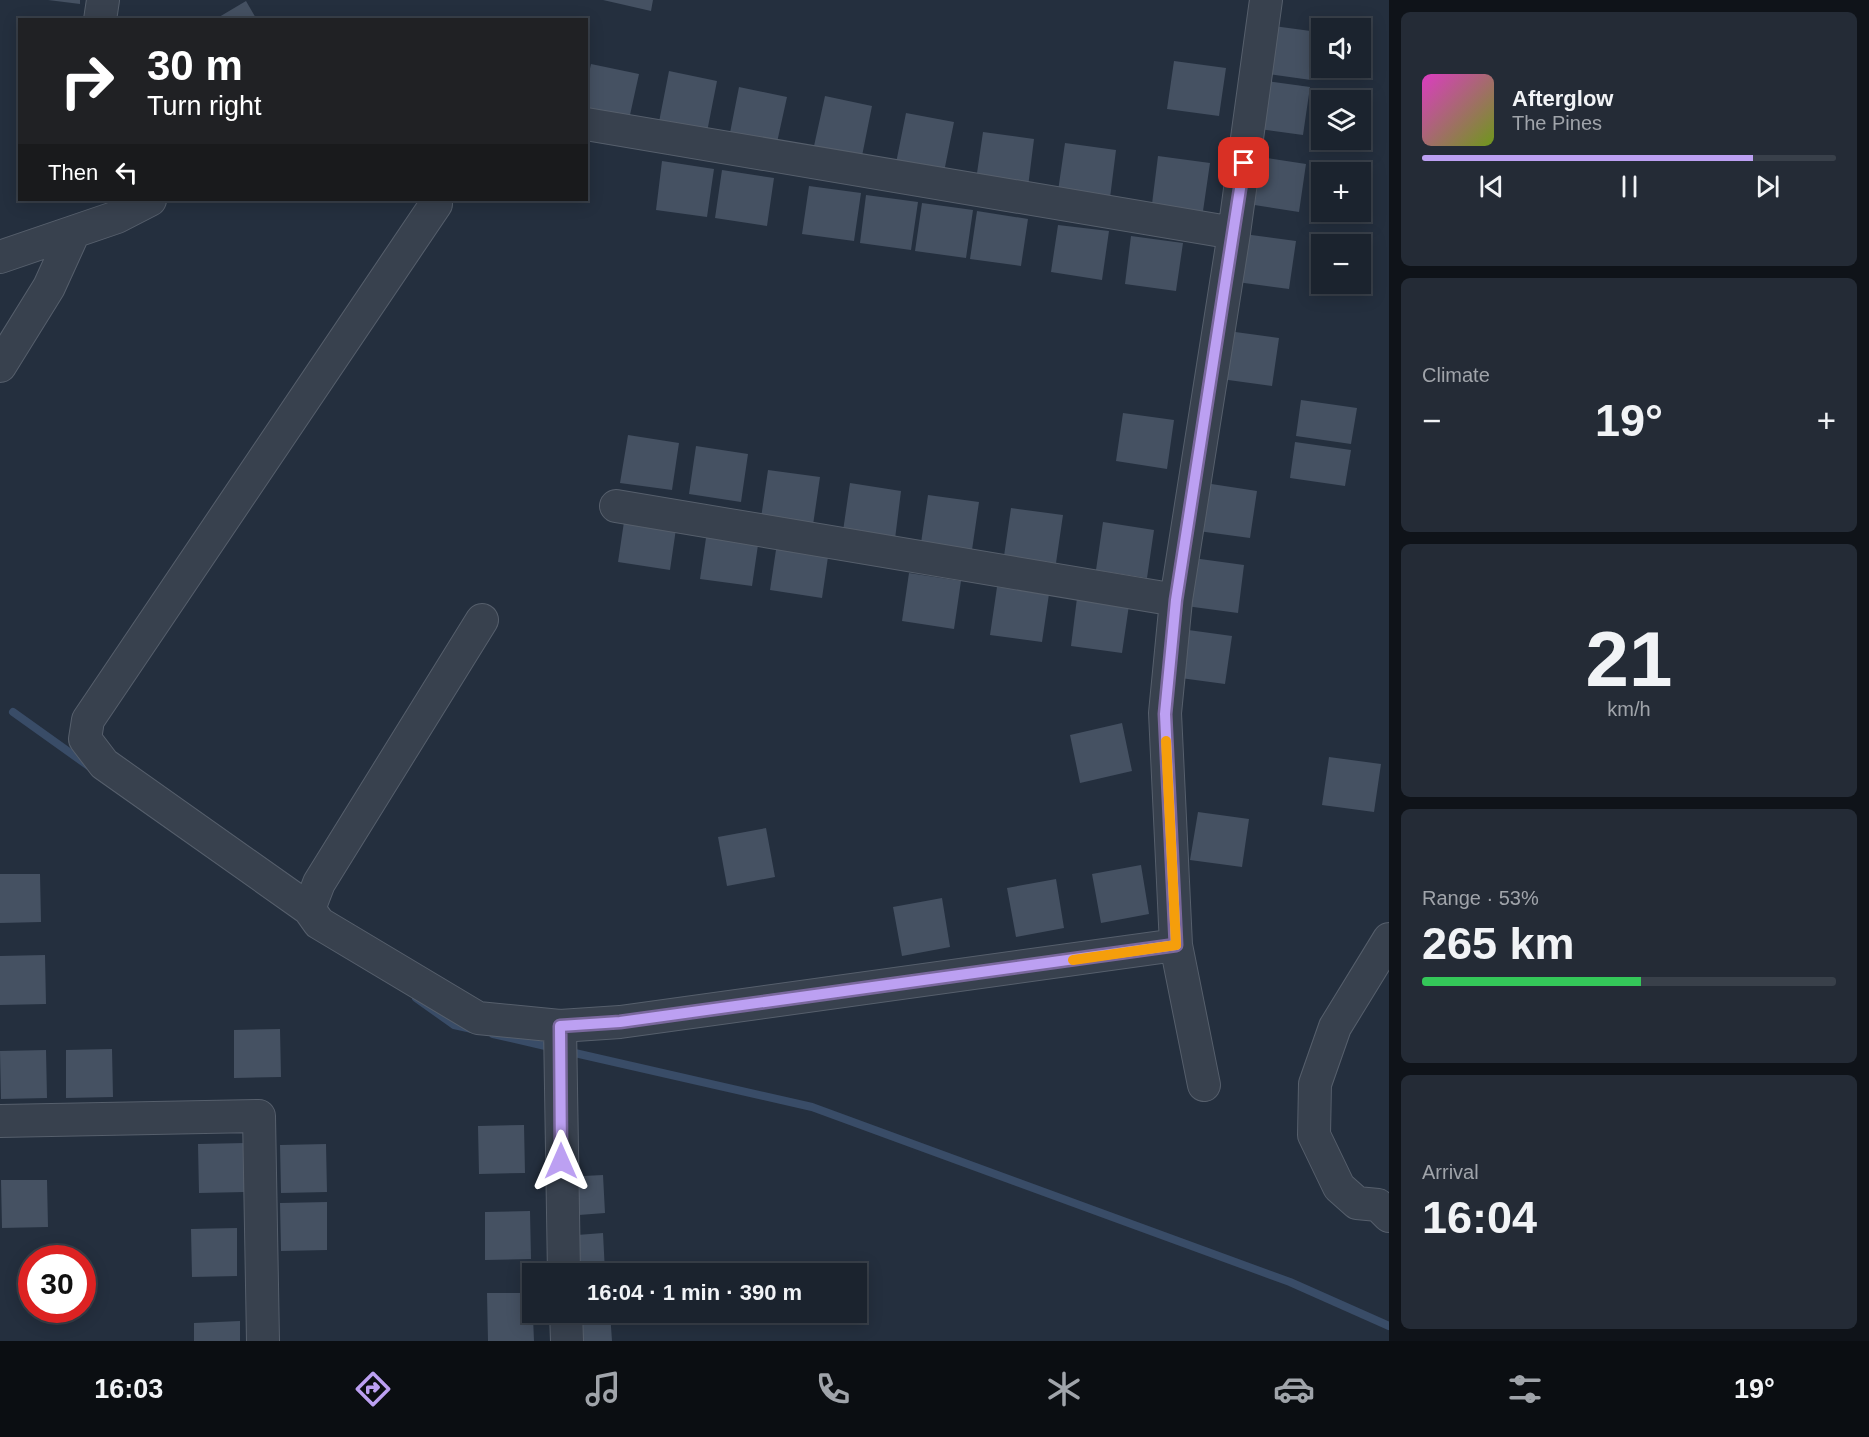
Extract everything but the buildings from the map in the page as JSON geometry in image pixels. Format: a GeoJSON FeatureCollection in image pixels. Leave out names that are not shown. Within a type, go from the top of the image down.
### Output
{"type":"FeatureCollection","features":[{"type":"Feature","properties":{"kind":"street"},"geometry":{"type":"LineString","coordinates":[[100,18],[103,0]]}},
{"type":"Feature","properties":{"kind":"street"},"geometry":{"type":"LineString","coordinates":[[1204,1085],[1176,945],[1165,714],[1176,600],[1234,233],[1266,0]]}},
{"type":"Feature","properties":{"kind":"street"},"geometry":{"type":"LineString","coordinates":[[588,124],[1234,233]]}},
{"type":"Feature","properties":{"kind":"street"},"geometry":{"type":"LineString","coordinates":[[0,257],[74,232],[119,208],[146,201]]}},
{"type":"Feature","properties":{"kind":"street"},"geometry":{"type":"LineString","coordinates":[[436,204],[88,720],[85,739],[104,764],[309,909],[320,923],[478,1018],[560,1026],[620,1022],[1176,945]]}},
{"type":"Feature","properties":{"kind":"street"},"geometry":{"type":"LineString","coordinates":[[0,366],[49,287],[74,232]]}},
{"type":"Feature","properties":{"kind":"street"},"geometry":{"type":"LineString","coordinates":[[616,506],[1176,600]]}},
{"type":"Feature","properties":{"kind":"street"},"geometry":{"type":"LineString","coordinates":[[309,909],[319,883],[482,620]]}},
{"type":"Feature","properties":{"kind":"street"},"geometry":{"type":"LineString","coordinates":[[1385,1208],[1357,1203],[1339,1187],[1314,1135],[1315,1084],[1335,1027],[1389,939]]}},
{"type":"Feature","properties":{"kind":"street"},"geometry":{"type":"LineString","coordinates":[[560,1026],[564,1263]]}},
{"type":"Feature","properties":{"kind":"street"},"geometry":{"type":"LineString","coordinates":[[0,1121],[259,1116],[263,1341]]}},
{"type":"Feature","properties":{"kind":"street"},"geometry":{"type":"LineString","coordinates":[[566,1323],[567,1341]]}},
{"type":"Feature","properties":{"kind":"waterway"},"geometry":{"type":"LineString","coordinates":[[13,712],[90,767]]}},
{"type":"Feature","properties":{"kind":"waterway"},"geometry":{"type":"LineString","coordinates":[[416,998],[454,1025],[472,1029]]}},
{"type":"Feature","properties":{"kind":"waterway"},"geometry":{"type":"LineString","coordinates":[[493,1034],[554,1048]]}},
{"type":"Feature","properties":{"kind":"waterway"},"geometry":{"type":"LineString","coordinates":[[566,1051],[812,1107],[1290,1282],[1389,1326]]}},
{"type":"Feature","properties":{"kind":"slow traffic"},"geometry":{"type":"LineString","coordinates":[[1073,960],[1176,945],[1166,741]]}},
{"type":"Feature","properties":{"kind":"route"},"geometry":{"type":"LineString","coordinates":[[561,1161],[560,1026],[620,1022],[1176,945],[1165,714],[1176,600],[1244,163]]}}]}
